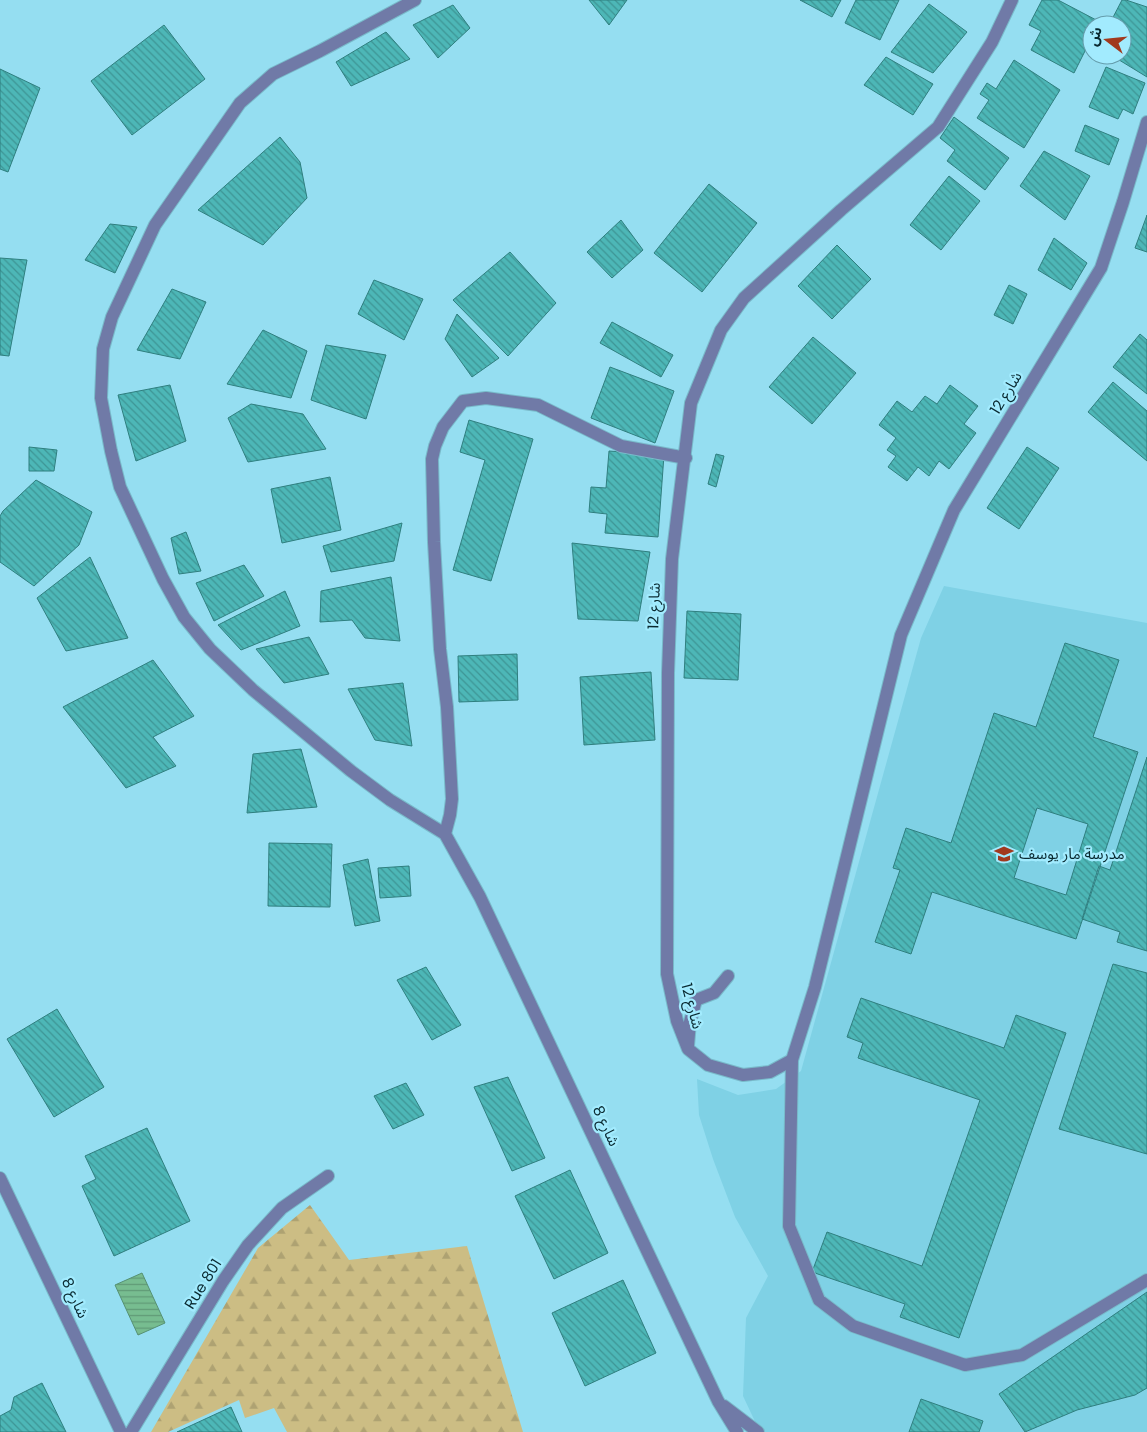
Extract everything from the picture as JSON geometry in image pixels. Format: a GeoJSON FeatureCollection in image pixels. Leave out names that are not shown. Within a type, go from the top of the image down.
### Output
{"type":"FeatureCollection","features":[{"type":"Feature","properties":{"kind":"street"},"geometry":{"type":"LineString","coordinates":[[415,0],[273,74],[240,103],[155,225],[112,317],[103,349],[102,398],[111,451],[120,486],[163,579],[184,617],[210,649],[260,697],[351,772],[390,800],[444,834],[450,815],[452,799],[447,707],[440,649],[432,459],[443,427],[463,401],[486,398],[509,400],[538,405],[621,446],[686,458]]}},
{"type":"Feature","properties":{"kind":"street","name":"شارع 12"},"geometry":{"type":"LineString","coordinates":[[1012,0],[992,42],[938,127],[841,210],[744,298],[721,330],[691,403],[686,458],[672,559],[668,673],[667,974],[677,1021],[688,1048],[708,1065],[743,1075],[770,1072],[792,1060],[815,987],[901,635],[954,510],[1101,268],[1147,122]]}},
{"type":"Feature","properties":{"kind":"street","name":"شارع 8"},"geometry":{"type":"LineString","coordinates":[[444,834],[480,897],[718,1401],[736,1432]]}},
{"type":"Feature","properties":{"kind":"street"},"geometry":{"type":"LineString","coordinates":[[688,1048],[690,1022],[696,1000],[714,993],[728,976]]}},
{"type":"Feature","properties":{"kind":"street"},"geometry":{"type":"LineString","coordinates":[[792,1060],[789,1226],[819,1300],[853,1326],[965,1365],[1022,1355],[1147,1280]]}},
{"type":"Feature","properties":{"kind":"street","name":"Rue 801"},"geometry":{"type":"LineString","coordinates":[[131,1432],[223,1281],[248,1244],[282,1208],[328,1176]]}},
{"type":"Feature","properties":{"kind":"street","name":"شارع 8"},"geometry":{"type":"LineString","coordinates":[[0,1178],[121,1432]]}},
{"type":"Feature","properties":{"kind":"street"},"geometry":{"type":"LineString","coordinates":[[718,1401],[758,1432]]}},
{"type":"Feature","properties":{"kind":"shaded area","name":"مدرسة مار يوسف"},"geometry":{"type":"Polygon","coordinates":[[[944,586],[1147,623],[1147,1432],[760,1432],[743,1396],[746,1318],[768,1276],[735,1217],[713,1159],[699,1115],[697,1079],[738,1095],[776,1089],[801,1071],[921,638],[944,586]]]}},
{"type":"Feature","properties":{"kind":"shaded area"},"geometry":{"type":"Polygon","coordinates":[[[142,1273],[165,1323],[138,1335],[115,1285],[142,1273]]]}},
{"type":"Feature","properties":{"kind":"green space"},"geometry":{"type":"Polygon","coordinates":[[[310,1205],[349,1260],[467,1246],[523,1432],[287,1432],[274,1408],[245,1418],[239,1400],[168,1432],[151,1432],[258,1248],[310,1205]]]}},
{"type":"Feature","properties":{"kind":"building"},"geometry":{"type":"Polygon","coordinates":[[[589,0],[627,0],[609,25],[589,0]]]}},
{"type":"Feature","properties":{"kind":"building"},"geometry":{"type":"Polygon","coordinates":[[[800,0],[841,0],[832,17],[800,0]]]}},
{"type":"Feature","properties":{"kind":"building"},"geometry":{"type":"Polygon","coordinates":[[[856,0],[899,0],[880,40],[845,23],[856,0]]]}},
{"type":"Feature","properties":{"kind":"building"},"geometry":{"type":"Polygon","coordinates":[[[1042,0],[1058,0],[1087,15],[1082,15],[1082,57],[1074,73],[1031,50],[1041,31],[1029,25],[1042,0]]]}},
{"type":"Feature","properties":{"kind":"building"},"geometry":{"type":"Polygon","coordinates":[[[1122,0],[1147,7],[1147,77],[1127,65],[1132,65],[1132,15],[1114,15],[1122,0]]]}},
{"type":"Feature","properties":{"kind":"building"},"geometry":{"type":"Polygon","coordinates":[[[929,4],[967,32],[933,73],[891,52],[929,4]]]}},
{"type":"Feature","properties":{"kind":"building"},"geometry":{"type":"Polygon","coordinates":[[[453,5],[470,28],[438,58],[413,25],[453,5]]]}},
{"type":"Feature","properties":{"kind":"building"},"geometry":{"type":"Polygon","coordinates":[[[164,25],[205,79],[132,135],[91,81],[164,25]]]}},
{"type":"Feature","properties":{"kind":"building"},"geometry":{"type":"Polygon","coordinates":[[[386,32],[410,59],[351,86],[336,62],[386,32]]]}},
{"type":"Feature","properties":{"kind":"building"},"geometry":{"type":"Polygon","coordinates":[[[886,57],[933,84],[913,115],[864,85],[886,57]]]}},
{"type":"Feature","properties":{"kind":"building"},"geometry":{"type":"Polygon","coordinates":[[[1014,60],[1060,90],[1024,148],[977,118],[989,100],[980,94],[987,83],[996,89],[1014,60]]]}},
{"type":"Feature","properties":{"kind":"building"},"geometry":{"type":"Polygon","coordinates":[[[1106,67],[1145,83],[1133,114],[1123,109],[1118,119],[1089,107],[1106,67]]]}},
{"type":"Feature","properties":{"kind":"building"},"geometry":{"type":"Polygon","coordinates":[[[0,69],[40,88],[8,172],[0,169],[0,69]]]}},
{"type":"Feature","properties":{"kind":"building"},"geometry":{"type":"Polygon","coordinates":[[[954,117],[1009,158],[985,190],[947,161],[955,150],[940,138],[954,117]]]}},
{"type":"Feature","properties":{"kind":"building"},"geometry":{"type":"Polygon","coordinates":[[[1085,125],[1119,139],[1109,165],[1075,151],[1085,125]]]}},
{"type":"Feature","properties":{"kind":"building"},"geometry":{"type":"Polygon","coordinates":[[[280,137],[300,162],[307,198],[263,245],[198,210],[280,137]]]}},
{"type":"Feature","properties":{"kind":"building"},"geometry":{"type":"Polygon","coordinates":[[[1044,151],[1090,176],[1065,220],[1020,186],[1044,151]]]}},
{"type":"Feature","properties":{"kind":"building"},"geometry":{"type":"Polygon","coordinates":[[[949,176],[980,201],[941,250],[910,225],[949,176]]]}},
{"type":"Feature","properties":{"kind":"building"},"geometry":{"type":"Polygon","coordinates":[[[709,184],[757,223],[702,292],[654,253],[709,184]]]}},
{"type":"Feature","properties":{"kind":"building"},"geometry":{"type":"Polygon","coordinates":[[[1147,215],[1147,252],[1135,248],[1147,215]]]}},
{"type":"Feature","properties":{"kind":"building"},"geometry":{"type":"Polygon","coordinates":[[[621,220],[643,250],[612,278],[587,252],[621,220]]]}},
{"type":"Feature","properties":{"kind":"building"},"geometry":{"type":"Polygon","coordinates":[[[110,224],[137,227],[115,273],[85,260],[110,224]]]}},
{"type":"Feature","properties":{"kind":"building"},"geometry":{"type":"Polygon","coordinates":[[[1054,238],[1087,263],[1071,290],[1038,270],[1054,238]]]}},
{"type":"Feature","properties":{"kind":"building"},"geometry":{"type":"Polygon","coordinates":[[[837,245],[871,279],[832,319],[798,286],[837,245]]]}},
{"type":"Feature","properties":{"kind":"building"},"geometry":{"type":"Polygon","coordinates":[[[510,252],[556,303],[508,356],[453,300],[510,252]]]}},
{"type":"Feature","properties":{"kind":"building"},"geometry":{"type":"Polygon","coordinates":[[[0,258],[27,260],[9,356],[0,355],[0,258]]]}},
{"type":"Feature","properties":{"kind":"building"},"geometry":{"type":"Polygon","coordinates":[[[374,280],[423,299],[404,340],[358,314],[374,280]]]}},
{"type":"Feature","properties":{"kind":"building"},"geometry":{"type":"Polygon","coordinates":[[[1009,285],[1027,294],[1013,324],[994,315],[1009,285]]]}},
{"type":"Feature","properties":{"kind":"building"},"geometry":{"type":"Polygon","coordinates":[[[172,289],[206,302],[180,359],[137,350],[172,289]]]}},
{"type":"Feature","properties":{"kind":"building"},"geometry":{"type":"Polygon","coordinates":[[[457,314],[499,358],[472,377],[445,339],[457,314]]]}},
{"type":"Feature","properties":{"kind":"building"},"geometry":{"type":"Polygon","coordinates":[[[612,322],[673,355],[661,377],[600,343],[612,322]]]}},
{"type":"Feature","properties":{"kind":"building"},"geometry":{"type":"Polygon","coordinates":[[[263,330],[307,351],[291,398],[227,384],[263,330]]]}},
{"type":"Feature","properties":{"kind":"building"},"geometry":{"type":"Polygon","coordinates":[[[1140,334],[1147,340],[1147,394],[1113,367],[1140,334]]]}},
{"type":"Feature","properties":{"kind":"building"},"geometry":{"type":"Polygon","coordinates":[[[813,337],[856,373],[812,424],[769,387],[813,337]]]}},
{"type":"Feature","properties":{"kind":"building"},"geometry":{"type":"Polygon","coordinates":[[[326,345],[386,355],[366,419],[311,400],[326,345]]]}},
{"type":"Feature","properties":{"kind":"building"},"geometry":{"type":"Polygon","coordinates":[[[610,367],[674,391],[655,443],[591,418],[610,367]]]}},
{"type":"Feature","properties":{"kind":"building"},"geometry":{"type":"Polygon","coordinates":[[[1113,382],[1147,411],[1147,461],[1088,412],[1113,382]]]}},
{"type":"Feature","properties":{"kind":"building"},"geometry":{"type":"Polygon","coordinates":[[[170,385],[186,441],[136,461],[118,395],[170,385]]]}},
{"type":"Feature","properties":{"kind":"building"},"geometry":{"type":"Polygon","coordinates":[[[950,385],[978,406],[964,424],[976,433],[949,469],[939,461],[929,476],[918,467],[907,481],[888,467],[896,456],[887,450],[896,438],[879,425],[897,401],[912,412],[925,396],[937,404],[950,385]]]}},
{"type":"Feature","properties":{"kind":"building"},"geometry":{"type":"Polygon","coordinates":[[[251,404],[303,414],[326,449],[248,462],[228,418],[251,404]]]}},
{"type":"Feature","properties":{"kind":"building"},"geometry":{"type":"Polygon","coordinates":[[[469,420],[533,439],[491,581],[453,570],[485,460],[460,452],[469,420]]]}},
{"type":"Feature","properties":{"kind":"building"},"geometry":{"type":"Polygon","coordinates":[[[29,447],[57,450],[54,471],[29,471],[29,447]]]}},
{"type":"Feature","properties":{"kind":"building"},"geometry":{"type":"Polygon","coordinates":[[[1027,447],[1059,468],[1019,529],[987,508],[1027,447]]]}},
{"type":"Feature","properties":{"kind":"building"},"geometry":{"type":"Polygon","coordinates":[[[609,451],[664,455],[658,537],[605,533],[607,514],[589,512],[591,487],[606,488],[609,451]]]}},
{"type":"Feature","properties":{"kind":"building"},"geometry":{"type":"Polygon","coordinates":[[[716,454],[724,456],[716,487],[708,484],[716,454]]]}},
{"type":"Feature","properties":{"kind":"building"},"geometry":{"type":"Polygon","coordinates":[[[330,477],[341,530],[282,543],[271,489],[330,477]]]}},
{"type":"Feature","properties":{"kind":"building"},"geometry":{"type":"Polygon","coordinates":[[[36,480],[92,512],[79,545],[34,586],[0,562],[0,516],[36,480]]]}},
{"type":"Feature","properties":{"kind":"building"},"geometry":{"type":"Polygon","coordinates":[[[402,523],[394,561],[331,572],[323,546],[402,523]]]}},
{"type":"Feature","properties":{"kind":"building"},"geometry":{"type":"Polygon","coordinates":[[[186,532],[201,571],[179,574],[171,538],[186,532]]]}},
{"type":"Feature","properties":{"kind":"building"},"geometry":{"type":"Polygon","coordinates":[[[572,543],[650,552],[638,621],[578,619],[572,543]]]}},
{"type":"Feature","properties":{"kind":"building"},"geometry":{"type":"Polygon","coordinates":[[[90,557],[128,638],[66,651],[37,598],[90,557]]]}},
{"type":"Feature","properties":{"kind":"building"},"geometry":{"type":"Polygon","coordinates":[[[244,565],[264,596],[214,621],[196,583],[244,565]]]}},
{"type":"Feature","properties":{"kind":"building"},"geometry":{"type":"Polygon","coordinates":[[[391,577],[400,641],[365,638],[352,620],[320,622],[321,591],[391,577]]]}},
{"type":"Feature","properties":{"kind":"building"},"geometry":{"type":"Polygon","coordinates":[[[285,591],[300,626],[241,650],[218,625],[285,591]]]}},
{"type":"Feature","properties":{"kind":"building"},"geometry":{"type":"Polygon","coordinates":[[[687,611],[741,614],[738,680],[684,678],[687,611]]]}},
{"type":"Feature","properties":{"kind":"building"},"geometry":{"type":"Polygon","coordinates":[[[309,637],[329,674],[284,683],[256,649],[309,637]]]}},
{"type":"Feature","properties":{"kind":"building"},"geometry":{"type":"Polygon","coordinates":[[[1065,643],[1119,660],[1093,737],[1138,752],[1076,939],[932,892],[911,954],[875,942],[900,870],[893,868],[906,828],[951,843],[994,713],[1036,727],[1065,643]],[[1037,808],[1014,878],[1066,895],[1088,824],[1037,808]]]}},
{"type":"Feature","properties":{"kind":"building"},"geometry":{"type":"Polygon","coordinates":[[[517,654],[518,700],[459,702],[458,656],[517,654]]]}},
{"type":"Feature","properties":{"kind":"building"},"geometry":{"type":"Polygon","coordinates":[[[153,660],[194,716],[153,737],[176,766],[126,788],[63,707],[153,660]]]}},
{"type":"Feature","properties":{"kind":"building"},"geometry":{"type":"Polygon","coordinates":[[[651,672],[655,740],[584,745],[580,677],[651,672]]]}},
{"type":"Feature","properties":{"kind":"building"},"geometry":{"type":"Polygon","coordinates":[[[403,683],[412,746],[375,740],[348,689],[403,683]]]}},
{"type":"Feature","properties":{"kind":"building"},"geometry":{"type":"Polygon","coordinates":[[[301,749],[317,807],[247,813],[253,754],[301,749]]]}},
{"type":"Feature","properties":{"kind":"building"},"geometry":{"type":"Polygon","coordinates":[[[1147,757],[1147,951],[1117,942],[1120,932],[1082,919],[1099,866],[1110,870],[1147,757]]]}},
{"type":"Feature","properties":{"kind":"building"},"geometry":{"type":"Polygon","coordinates":[[[269,843],[332,844],[330,907],[268,906],[269,843]]]}},
{"type":"Feature","properties":{"kind":"building"},"geometry":{"type":"Polygon","coordinates":[[[368,859],[380,921],[355,926],[343,865],[368,859]]]}},
{"type":"Feature","properties":{"kind":"building"},"geometry":{"type":"Polygon","coordinates":[[[409,866],[411,896],[380,898],[378,868],[409,866]]]}},
{"type":"Feature","properties":{"kind":"building"},"geometry":{"type":"Polygon","coordinates":[[[1113,964],[1147,973],[1147,1154],[1059,1129],[1113,964]]]}},
{"type":"Feature","properties":{"kind":"building"},"geometry":{"type":"Polygon","coordinates":[[[426,967],[461,1025],[432,1040],[397,980],[426,967]]]}},
{"type":"Feature","properties":{"kind":"building"},"geometry":{"type":"Polygon","coordinates":[[[861,998],[1004,1048],[1016,1015],[1066,1033],[959,1338],[900,1317],[905,1304],[812,1272],[827,1232],[922,1266],[980,1100],[858,1058],[863,1043],[847,1037],[861,998]]]}},
{"type":"Feature","properties":{"kind":"building"},"geometry":{"type":"Polygon","coordinates":[[[57,1009],[104,1087],[54,1117],[7,1039],[57,1009]]]}},
{"type":"Feature","properties":{"kind":"building"},"geometry":{"type":"Polygon","coordinates":[[[508,1077],[545,1158],[512,1171],[474,1087],[508,1077]]]}},
{"type":"Feature","properties":{"kind":"building"},"geometry":{"type":"Polygon","coordinates":[[[406,1083],[424,1115],[393,1129],[374,1096],[406,1083]]]}},
{"type":"Feature","properties":{"kind":"building"},"geometry":{"type":"Polygon","coordinates":[[[147,1128],[190,1221],[114,1256],[82,1186],[96,1179],[85,1156],[147,1128]]]}},
{"type":"Feature","properties":{"kind":"building"},"geometry":{"type":"Polygon","coordinates":[[[570,1170],[608,1253],[554,1279],[515,1196],[570,1170]]]}},
{"type":"Feature","properties":{"kind":"building"},"geometry":{"type":"Polygon","coordinates":[[[623,1280],[656,1353],[585,1386],[552,1313],[623,1280]]]}},
{"type":"Feature","properties":{"kind":"building"},"geometry":{"type":"Polygon","coordinates":[[[1147,1292],[1147,1388],[1135,1395],[1077,1410],[1025,1432],[999,1394],[1147,1292]]]}},
{"type":"Feature","properties":{"kind":"building"},"geometry":{"type":"Polygon","coordinates":[[[42,1383],[66,1432],[0,1432],[0,1416],[11,1410],[14,1397],[42,1383]]]}},
{"type":"Feature","properties":{"kind":"building"},"geometry":{"type":"Polygon","coordinates":[[[921,1399],[983,1421],[979,1432],[909,1432],[921,1399]]]}},
{"type":"Feature","properties":{"kind":"building"},"geometry":{"type":"Polygon","coordinates":[[[231,1407],[242,1432],[177,1432],[231,1407]]]}},
{"type":"Feature","properties":{"kind":"place","name":"مدرسة مار يوسف"},"geometry":{"type":"Point","coordinates":[1004,854]}}]}
